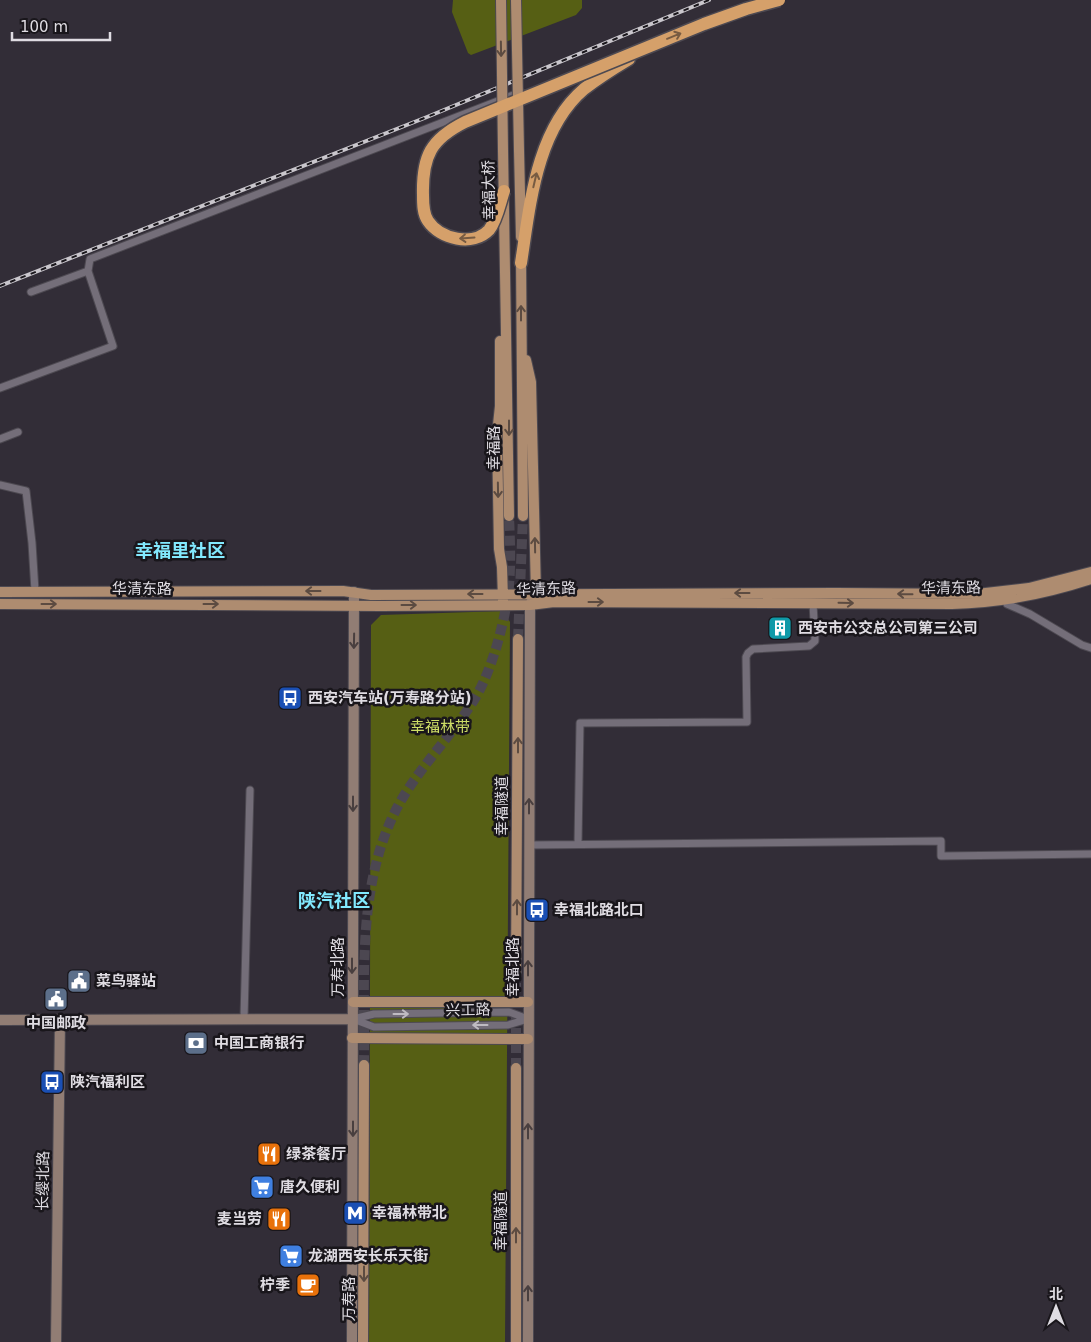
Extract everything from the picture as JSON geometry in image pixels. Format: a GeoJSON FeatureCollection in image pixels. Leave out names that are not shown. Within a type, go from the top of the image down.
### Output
{"type":"FeatureCollection","features":[{"type":"Feature","properties":{"kind":"highway"},"geometry":{"type":"LineString","coordinates":[[504,190],[492,224],[487,232],[470,240],[458,239],[433,227],[425,216],[422,185],[425,164],[434,144],[441,136],[466,122],[728,15],[779,0]]}},
{"type":"Feature","properties":{"kind":"highway"},"geometry":{"type":"LineString","coordinates":[[521,263],[531,196],[537,171],[552,132],[583,90],[647,47]]}},
{"type":"Feature","properties":{"kind":"main road","name":"幸福大桥"},"geometry":{"type":"LineString","coordinates":[[500,0],[508,379]]}},
{"type":"Feature","properties":{"kind":"main road","name":"幸福大桥"},"geometry":{"type":"LineString","coordinates":[[516,0],[522,337],[527,381]]}},
{"type":"Feature","properties":{"kind":"main road"},"geometry":{"type":"LineString","coordinates":[[503,605],[502,567],[499,549],[497,434],[500,406],[500,322],[505,275]]}},
{"type":"Feature","properties":{"kind":"main road","name":"幸福路"},"geometry":{"type":"LineString","coordinates":[[508,379],[509,516]]}},
{"type":"Feature","properties":{"kind":"main road"},"geometry":{"type":"LineString","coordinates":[[527,381],[536,594]]}},
{"type":"Feature","properties":{"kind":"main road","name":"幸福路"},"geometry":{"type":"LineString","coordinates":[[523,516],[527,381]]}},
{"type":"Feature","properties":{"kind":"main road"},"geometry":{"type":"LineString","coordinates":[[939,594],[1032,581],[1091,565]]}},
{"type":"Feature","properties":{"kind":"main road","name":"华清东路"},"geometry":{"type":"LineString","coordinates":[[0,592],[354,592],[371,595],[977,594],[1011,591],[1062,581],[1091,572]]}},
{"type":"Feature","properties":{"kind":"main road","name":"华清东路"},"geometry":{"type":"LineString","coordinates":[[0,604],[354,604],[381,606],[530,605],[554,602],[952,604],[996,601],[1047,592],[1091,580]]}},
{"type":"Feature","properties":{"kind":"main road"},"geometry":{"type":"LineString","coordinates":[[918,604],[968,608],[1007,604],[1058,596],[1091,586]]}},
{"type":"Feature","properties":{"kind":"main road","name":"万寿北路"},"geometry":{"type":"LineString","coordinates":[[352,1342],[354,592]]}},
{"type":"Feature","properties":{"kind":"main road","name":"幸福北路"},"geometry":{"type":"LineString","coordinates":[[528,1342],[530,605],[536,594]]}},
{"type":"Feature","properties":{"kind":"main road","name":"幸福隧道"},"geometry":{"type":"LineString","coordinates":[[516,974],[518,639]]}},
{"type":"Feature","properties":{"kind":"main road"},"geometry":{"type":"LineString","coordinates":[[353,1002],[528,1002]]}},
{"type":"Feature","properties":{"kind":"main road","name":"长缨北路"},"geometry":{"type":"LineString","coordinates":[[56,1342],[60,1019]]}},
{"type":"Feature","properties":{"kind":"main road","name":"兴工路"},"geometry":{"type":"LineString","coordinates":[[0,1020],[353,1019]]}},
{"type":"Feature","properties":{"kind":"main road"},"geometry":{"type":"LineString","coordinates":[[352,1038],[528,1039]]}},
{"type":"Feature","properties":{"kind":"main road","name":"万寿路"},"geometry":{"type":"LineString","coordinates":[[363,1342],[364,1065]]}},
{"type":"Feature","properties":{"kind":"main road","name":"幸福隧道"},"geometry":{"type":"LineString","coordinates":[[516,1068],[516,1284],[518,1342]]}},
{"type":"Feature","properties":{"kind":"main road"},"geometry":{"type":"LineString","coordinates":[[518,1342],[528,1322]]}},
{"type":"Feature","properties":{"kind":"street"},"geometry":{"type":"LineString","coordinates":[[0,388],[113,346],[88,271],[90,260],[571,74]]}},
{"type":"Feature","properties":{"kind":"street"},"geometry":{"type":"LineString","coordinates":[[30,292],[88,271]]}},
{"type":"Feature","properties":{"kind":"street"},"geometry":{"type":"LineString","coordinates":[[0,439],[18,432]]}},
{"type":"Feature","properties":{"kind":"street"},"geometry":{"type":"LineString","coordinates":[[0,485],[26,491],[35,591]]}},
{"type":"Feature","properties":{"kind":"street"},"geometry":{"type":"LineString","coordinates":[[578,844],[580,723],[747,722],[746,657],[748,652],[753,649],[809,646],[813,644],[815,641],[813,603]]}},
{"type":"Feature","properties":{"kind":"street"},"geometry":{"type":"LineString","coordinates":[[1007,604],[1024,610],[1082,645],[1091,648]]}},
{"type":"Feature","properties":{"kind":"street"},"geometry":{"type":"LineString","coordinates":[[244,1018],[250,790]]}},
{"type":"Feature","properties":{"kind":"street"},"geometry":{"type":"LineString","coordinates":[[529,845],[941,841],[941,856],[1091,854]]}},
{"type":"Feature","properties":{"kind":"street","name":"兴工路"},"geometry":{"type":"LineString","coordinates":[[353,1019],[374,1014],[509,1012],[528,1019]]}},
{"type":"Feature","properties":{"kind":"street","name":"兴工路"},"geometry":{"type":"LineString","coordinates":[[353,1019],[374,1027],[508,1025],[528,1019]]}},
{"type":"Feature","properties":{"kind":"green space"},"geometry":{"type":"Polygon","coordinates":[[[453,0],[582,0],[582,8],[576,15],[471,55],[468,53],[452,12],[453,0]]]}},
{"type":"Feature","properties":{"kind":"green space","name":"幸福林带"},"geometry":{"type":"Polygon","coordinates":[[[503,611],[510,622],[505,1342],[369,1342],[371,625],[381,615],[503,611]]]}},
{"type":"Feature","properties":{"kind":"tunnel"},"geometry":{"type":"LineString","coordinates":[[364,1065],[365,939],[373,877],[381,847],[400,802],[420,772],[464,715],[487,675],[501,629],[509,585],[509,516]]}},
{"type":"Feature","properties":{"kind":"tunnel"},"geometry":{"type":"LineString","coordinates":[[518,639],[523,516]]}},
{"type":"Feature","properties":{"kind":"tunnel"},"geometry":{"type":"LineString","coordinates":[[516,974],[516,1068]]}},
{"type":"Feature","properties":{"kind":"railway"},"geometry":{"type":"LineString","coordinates":[[0,286],[427,117],[709,0]]}},
{"type":"Feature","properties":{"kind":"place","name":"西安市公交总公司第三公司"},"geometry":{"type":"Point","coordinates":[780,628]}},
{"type":"Feature","properties":{"kind":"place","name":"西安汽车站(万寿路分站)"},"geometry":{"type":"Point","coordinates":[290,698]}},
{"type":"Feature","properties":{"kind":"place","name":"幸福北路北口"},"geometry":{"type":"Point","coordinates":[537,910]}},
{"type":"Feature","properties":{"kind":"place","name":"菜鸟驿站"},"geometry":{"type":"Point","coordinates":[79,981]}},
{"type":"Feature","properties":{"kind":"place","name":"中国邮政"},"geometry":{"type":"Point","coordinates":[56,999]}},
{"type":"Feature","properties":{"kind":"place","name":"中国工商银行"},"geometry":{"type":"Point","coordinates":[196,1043]}},
{"type":"Feature","properties":{"kind":"place","name":"陕汽福利区"},"geometry":{"type":"Point","coordinates":[52,1082]}},
{"type":"Feature","properties":{"kind":"place","name":"绿茶餐厅"},"geometry":{"type":"Point","coordinates":[269,1154]}},
{"type":"Feature","properties":{"kind":"place","name":"唐久便利"},"geometry":{"type":"Point","coordinates":[262,1187]}},
{"type":"Feature","properties":{"kind":"place","name":"幸福林带北"},"geometry":{"type":"Point","coordinates":[355,1213]}},
{"type":"Feature","properties":{"kind":"place","name":"麦当劳"},"geometry":{"type":"Point","coordinates":[279,1219]}},
{"type":"Feature","properties":{"kind":"place","name":"龙湖西安长乐天街"},"geometry":{"type":"Point","coordinates":[291,1256]}},
{"type":"Feature","properties":{"kind":"place","name":"柠季"},"geometry":{"type":"Point","coordinates":[308,1285]}},
{"type":"Feature","properties":{"kind":"district","name":"幸福里社区"},"geometry":{"type":"Point","coordinates":[180,551]}},
{"type":"Feature","properties":{"kind":"district","name":"陕汽社区"},"geometry":{"type":"Point","coordinates":[334,901]}}]}
